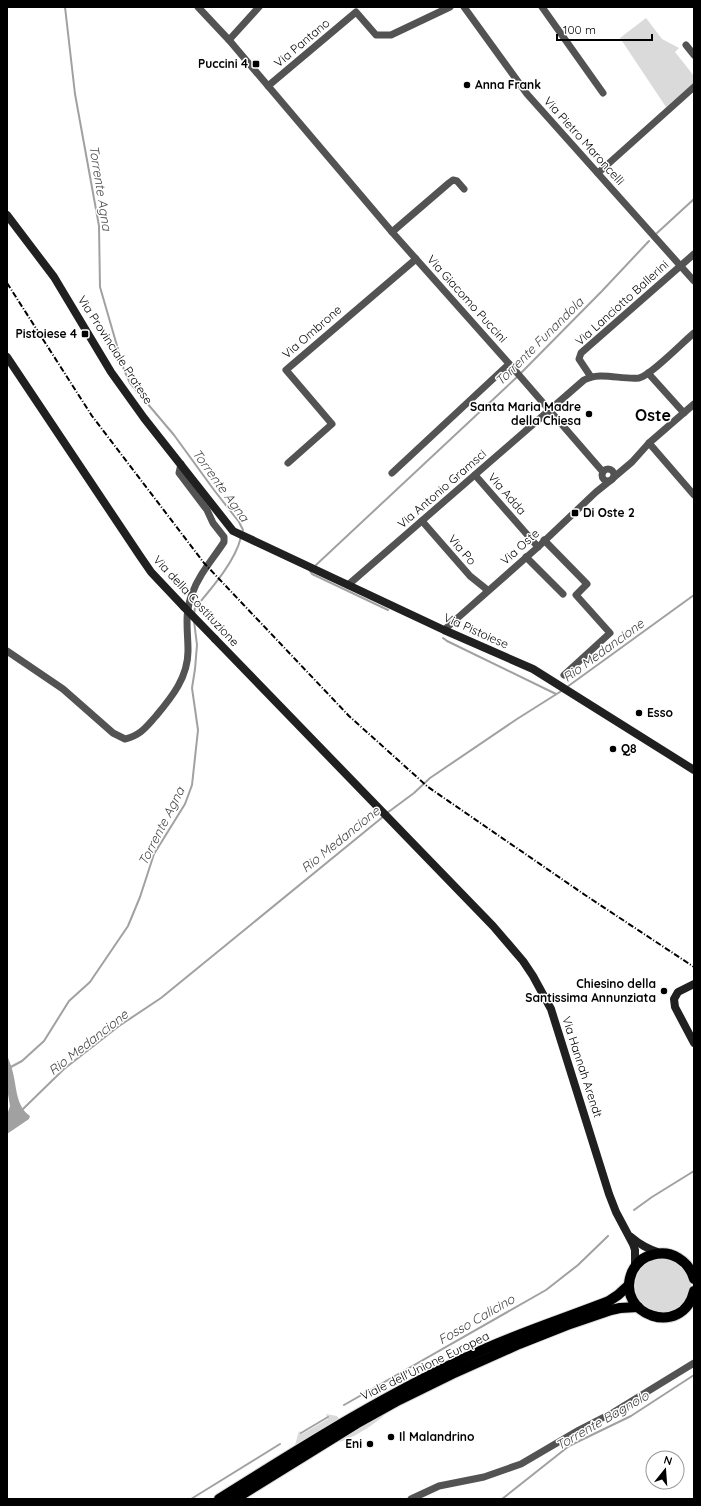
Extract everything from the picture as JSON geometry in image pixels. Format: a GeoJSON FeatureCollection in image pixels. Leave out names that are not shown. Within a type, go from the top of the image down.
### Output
{"type":"FeatureCollection","features":[{"type":"Feature","properties":{"kind":"main road","name":"Via Provinciale Pratese"},"geometry":{"type":"LineString","coordinates":[[7,214],[54,277],[111,372],[144,418],[227,524],[237,533]]}},
{"type":"Feature","properties":{"kind":"main road","name":"Via della Costituzione"},"geometry":{"type":"LineString","coordinates":[[7,357],[151,572],[383,812]]}},
{"type":"Feature","properties":{"kind":"main road","name":"Via Pistoiese"},"geometry":{"type":"LineString","coordinates":[[237,533],[444,630],[533,669],[694,770]]}},
{"type":"Feature","properties":{"kind":"main road","name":"Via Hannah Arendt"},"geometry":{"type":"LineString","coordinates":[[383,812],[510,946],[523,961],[542,991],[557,1028],[609,1194],[616,1212],[630,1236]]}},
{"type":"Feature","properties":{"kind":"main road"},"geometry":{"type":"LineString","coordinates":[[694,984],[678,992],[674,999],[674,1007],[694,1043]]}},
{"type":"Feature","properties":{"kind":"main road"},"geometry":{"type":"LineString","coordinates":[[630,1236],[641,1245],[660,1253],[671,1254],[681,1259],[688,1266],[694,1279]]}},
{"type":"Feature","properties":{"kind":"main road"},"geometry":{"type":"LineString","coordinates":[[630,1236],[635,1250],[636,1266]]}},
{"type":"Feature","properties":{"kind":"main road"},"geometry":{"type":"LineString","coordinates":[[636,1266],[646,1257],[660,1253]]}},
{"type":"Feature","properties":{"kind":"main road"},"geometry":{"type":"LineString","coordinates":[[681,1259],[694,1258]]}},
{"type":"Feature","properties":{"kind":"main road","name":"Viale dell'Unione Europea"},"geometry":{"type":"LineString","coordinates":[[219,1499],[319,1436],[400,1390],[481,1351],[609,1301],[629,1285],[630,1277],[636,1266]]}},
{"type":"Feature","properties":{"kind":"main road"},"geometry":{"type":"LineString","coordinates":[[629,1285],[631,1295],[638,1307],[653,1317],[663,1318],[680,1312],[687,1306],[694,1292]]}},
{"type":"Feature","properties":{"kind":"main road","name":"Viale dell'Unione Europea"},"geometry":{"type":"LineString","coordinates":[[235,1499],[332,1438],[375,1413],[452,1374],[519,1344],[567,1325],[611,1310],[638,1307]]}},
{"type":"Feature","properties":{"kind":"street","name":"Via Giacomo Puccini"},"geometry":{"type":"LineString","coordinates":[[198,7],[229,40],[392,232],[550,410],[607,471],[602,476],[604,479],[607,481],[612,479]]}},
{"type":"Feature","properties":{"kind":"street"},"geometry":{"type":"LineString","coordinates":[[229,40],[259,7]]}},
{"type":"Feature","properties":{"kind":"street","name":"Via Pantano"},"geometry":{"type":"LineString","coordinates":[[268,86],[354,9],[376,35],[391,35],[450,7]]}},
{"type":"Feature","properties":{"kind":"street","name":"Via Pietro Maroncelli"},"geometry":{"type":"LineString","coordinates":[[464,7],[527,94],[694,281]]}},
{"type":"Feature","properties":{"kind":"street"},"geometry":{"type":"LineString","coordinates":[[542,7],[603,93]]}},
{"type":"Feature","properties":{"kind":"street"},"geometry":{"type":"LineString","coordinates":[[686,45],[694,56]]}},
{"type":"Feature","properties":{"kind":"street"},"geometry":{"type":"LineString","coordinates":[[598,173],[694,87]]}},
{"type":"Feature","properties":{"kind":"street"},"geometry":{"type":"LineString","coordinates":[[392,232],[453,180],[457,181],[464,189]]}},
{"type":"Feature","properties":{"kind":"street"},"geometry":{"type":"LineString","coordinates":[[681,266],[694,254]]}},
{"type":"Feature","properties":{"kind":"street","name":"Via Ombrone"},"geometry":{"type":"LineString","coordinates":[[288,463],[332,424],[286,370],[416,259]]}},
{"type":"Feature","properties":{"kind":"street","name":"Via Lanciotto Ballerini"},"geometry":{"type":"LineString","coordinates":[[592,377],[579,359],[582,353],[681,266]]}},
{"type":"Feature","properties":{"kind":"street"},"geometry":{"type":"LineString","coordinates":[[592,377],[638,378],[648,373],[694,333]]}},
{"type":"Feature","properties":{"kind":"street"},"geometry":{"type":"LineString","coordinates":[[392,473],[511,365]]}},
{"type":"Feature","properties":{"kind":"street"},"geometry":{"type":"LineString","coordinates":[[648,373],[684,413]]}},
{"type":"Feature","properties":{"kind":"street","name":"Via Antonio Gramsci"},"geometry":{"type":"LineString","coordinates":[[348,584],[580,383],[592,377]]}},
{"type":"Feature","properties":{"kind":"street","name":"Via Oste"},"geometry":{"type":"LineString","coordinates":[[607,471],[620,468],[637,455],[694,404]]}},
{"type":"Feature","properties":{"kind":"street"},"geometry":{"type":"LineString","coordinates":[[649,443],[694,495]]}},
{"type":"Feature","properties":{"kind":"street","name":"Via Oste"},"geometry":{"type":"LineString","coordinates":[[444,630],[585,502],[632,462],[637,455]]}},
{"type":"Feature","properties":{"kind":"street"},"geometry":{"type":"LineString","coordinates":[[7,651],[63,689],[113,733],[126,739],[140,734],[177,691],[184,672],[188,654],[186,621],[192,593],[202,572],[224,542],[224,537],[213,523],[207,510],[179,473],[181,464]]}},
{"type":"Feature","properties":{"kind":"street","name":"Via Adda"},"geometry":{"type":"LineString","coordinates":[[475,475],[538,546]]}},
{"type":"Feature","properties":{"kind":"street","name":"Via Po"},"geometry":{"type":"LineString","coordinates":[[422,521],[470,576],[487,591]]}},
{"type":"Feature","properties":{"kind":"street"},"geometry":{"type":"LineString","coordinates":[[544,540],[587,584],[576,595],[610,633],[564,675]]}},
{"type":"Feature","properties":{"kind":"street"},"geometry":{"type":"LineString","coordinates":[[526,557],[563,594]]}},
{"type":"Feature","properties":{"kind":"street"},"geometry":{"type":"LineString","coordinates":[[411,1499],[439,1486],[484,1477],[521,1464],[579,1430],[614,1412],[694,1363]]}},
{"type":"Feature","properties":{"kind":"shaded area"},"geometry":{"type":"Polygon","coordinates":[[[646,18],[662,39],[679,48],[675,52],[694,76],[694,83],[666,107],[620,38],[646,18]]]}},
{"type":"Feature","properties":{"kind":"shaded area"},"geometry":{"type":"Polygon","coordinates":[[[7,1055],[13,1071],[16,1091],[20,1102],[25,1112],[30,1116],[29,1119],[7,1134],[7,1115],[10,1106],[7,1088],[7,1055]]]}},
{"type":"Feature","properties":{"kind":"shaded area"},"geometry":{"type":"Polygon","coordinates":[[[663,1258],[678,1263],[686,1271],[691,1286],[686,1301],[678,1309],[663,1314],[648,1309],[640,1301],[635,1286],[640,1271],[648,1263],[663,1258]]]}},
{"type":"Feature","properties":{"kind":"shaded area"},"geometry":{"type":"Polygon","coordinates":[[[386,1413],[362,1431],[347,1439],[336,1442],[386,1413]]]}},
{"type":"Feature","properties":{"kind":"shaded area"},"geometry":{"type":"Polygon","coordinates":[[[326,1414],[337,1416],[339,1419],[295,1445],[299,1431],[302,1434],[328,1419],[326,1414]]]}},
{"type":"Feature","properties":{"kind":"waterway","name":"Torrente Agna"},"geometry":{"type":"LineString","coordinates":[[65,7],[75,94],[99,226],[100,287],[124,370],[130,383],[174,435],[239,522],[243,530],[242,533]]}},
{"type":"Feature","properties":{"kind":"waterway","name":"Torrente Funandola"},"geometry":{"type":"LineString","coordinates":[[657,233],[694,199]]}},
{"type":"Feature","properties":{"kind":"waterway","name":"Torrente Funandola"},"geometry":{"type":"LineString","coordinates":[[520,374],[649,241]]}},
{"type":"Feature","properties":{"kind":"waterway","name":"Torrente Funandola"},"geometry":{"type":"LineString","coordinates":[[316,565],[517,377]]}},
{"type":"Feature","properties":{"kind":"waterway","name":"Torrente Agna"},"geometry":{"type":"LineString","coordinates":[[194,614],[195,608],[215,584],[234,556],[241,537]]}},
{"type":"Feature","properties":{"kind":"waterway","name":"Torrente Funandola"},"geometry":{"type":"LineString","coordinates":[[310,571],[312,574],[388,610]]}},
{"type":"Feature","properties":{"kind":"waterway","name":"Rio Medancione"},"geometry":{"type":"LineString","coordinates":[[567,687],[694,595]]}},
{"type":"Feature","properties":{"kind":"waterway","name":"Torrente Agna"},"geometry":{"type":"LineString","coordinates":[[9,1068],[22,1061],[44,1041],[69,1001],[90,982],[128,926],[140,897],[154,854],[185,804],[192,785],[198,730],[192,688],[197,645],[194,621]]}},
{"type":"Feature","properties":{"kind":"waterway"},"geometry":{"type":"LineString","coordinates":[[443,638],[556,694]]}},
{"type":"Feature","properties":{"kind":"waterway","name":"Rio Medancione"},"geometry":{"type":"LineString","coordinates":[[387,813],[414,793],[430,778],[563,690]]}},
{"type":"Feature","properties":{"kind":"waterway","name":"Rio Medancione"},"geometry":{"type":"LineString","coordinates":[[23,1109],[64,1069],[119,1026],[161,998],[384,816]]}},
{"type":"Feature","properties":{"kind":"waterway","name":"Fosso Calicino"},"geometry":{"type":"LineString","coordinates":[[634,1210],[694,1171]]}},
{"type":"Feature","properties":{"kind":"waterway","name":"Fosso Calicino"},"geometry":{"type":"LineString","coordinates":[[344,1405],[546,1290],[578,1265],[608,1236]]}},
{"type":"Feature","properties":{"kind":"waterway","name":"Torrente Bagnolo"},"geometry":{"type":"LineString","coordinates":[[502,1499],[569,1446],[631,1416],[694,1375]]}},
{"type":"Feature","properties":{"kind":"waterway","name":"Fosso Calicino"},"geometry":{"type":"LineString","coordinates":[[301,1433],[328,1417]]}},
{"type":"Feature","properties":{"kind":"waterway","name":"Fosso Calicino"},"geometry":{"type":"LineString","coordinates":[[191,1499],[280,1444]]}},
{"type":"Feature","properties":{"kind":"railway"},"geometry":{"type":"LineString","coordinates":[[7,283],[92,416],[204,563],[349,716],[428,787],[585,895],[694,967]]}},
{"type":"Feature","properties":{"kind":"place","name":"Puccini 4"},"geometry":{"type":"Point","coordinates":[256,64]}},
{"type":"Feature","properties":{"kind":"place","name":"Anna Frank"},"geometry":{"type":"Point","coordinates":[467,85]}},
{"type":"Feature","properties":{"kind":"place","name":"Pistoiese 4"},"geometry":{"type":"Point","coordinates":[85,334]}},
{"type":"Feature","properties":{"kind":"place","name":"Santa Maria Madre della Chiesa"},"geometry":{"type":"Point","coordinates":[589,414]}},
{"type":"Feature","properties":{"kind":"place","name":"Di Oste 2"},"geometry":{"type":"Point","coordinates":[575,513]}},
{"type":"Feature","properties":{"kind":"place","name":"Esso"},"geometry":{"type":"Point","coordinates":[639,713]}},
{"type":"Feature","properties":{"kind":"place","name":"Q8"},"geometry":{"type":"Point","coordinates":[613,749]}},
{"type":"Feature","properties":{"kind":"place","name":"Chiesino della Santissima Annunziata"},"geometry":{"type":"Point","coordinates":[664,991]}},
{"type":"Feature","properties":{"kind":"place","name":"Il Malandrino"},"geometry":{"type":"Point","coordinates":[391,1437]}},
{"type":"Feature","properties":{"kind":"place","name":"Eni"},"geometry":{"type":"Point","coordinates":[370,1444]}},
{"type":"Feature","properties":{"kind":"district","name":"Oste"},"geometry":{"type":"Point","coordinates":[653,415]}}]}
